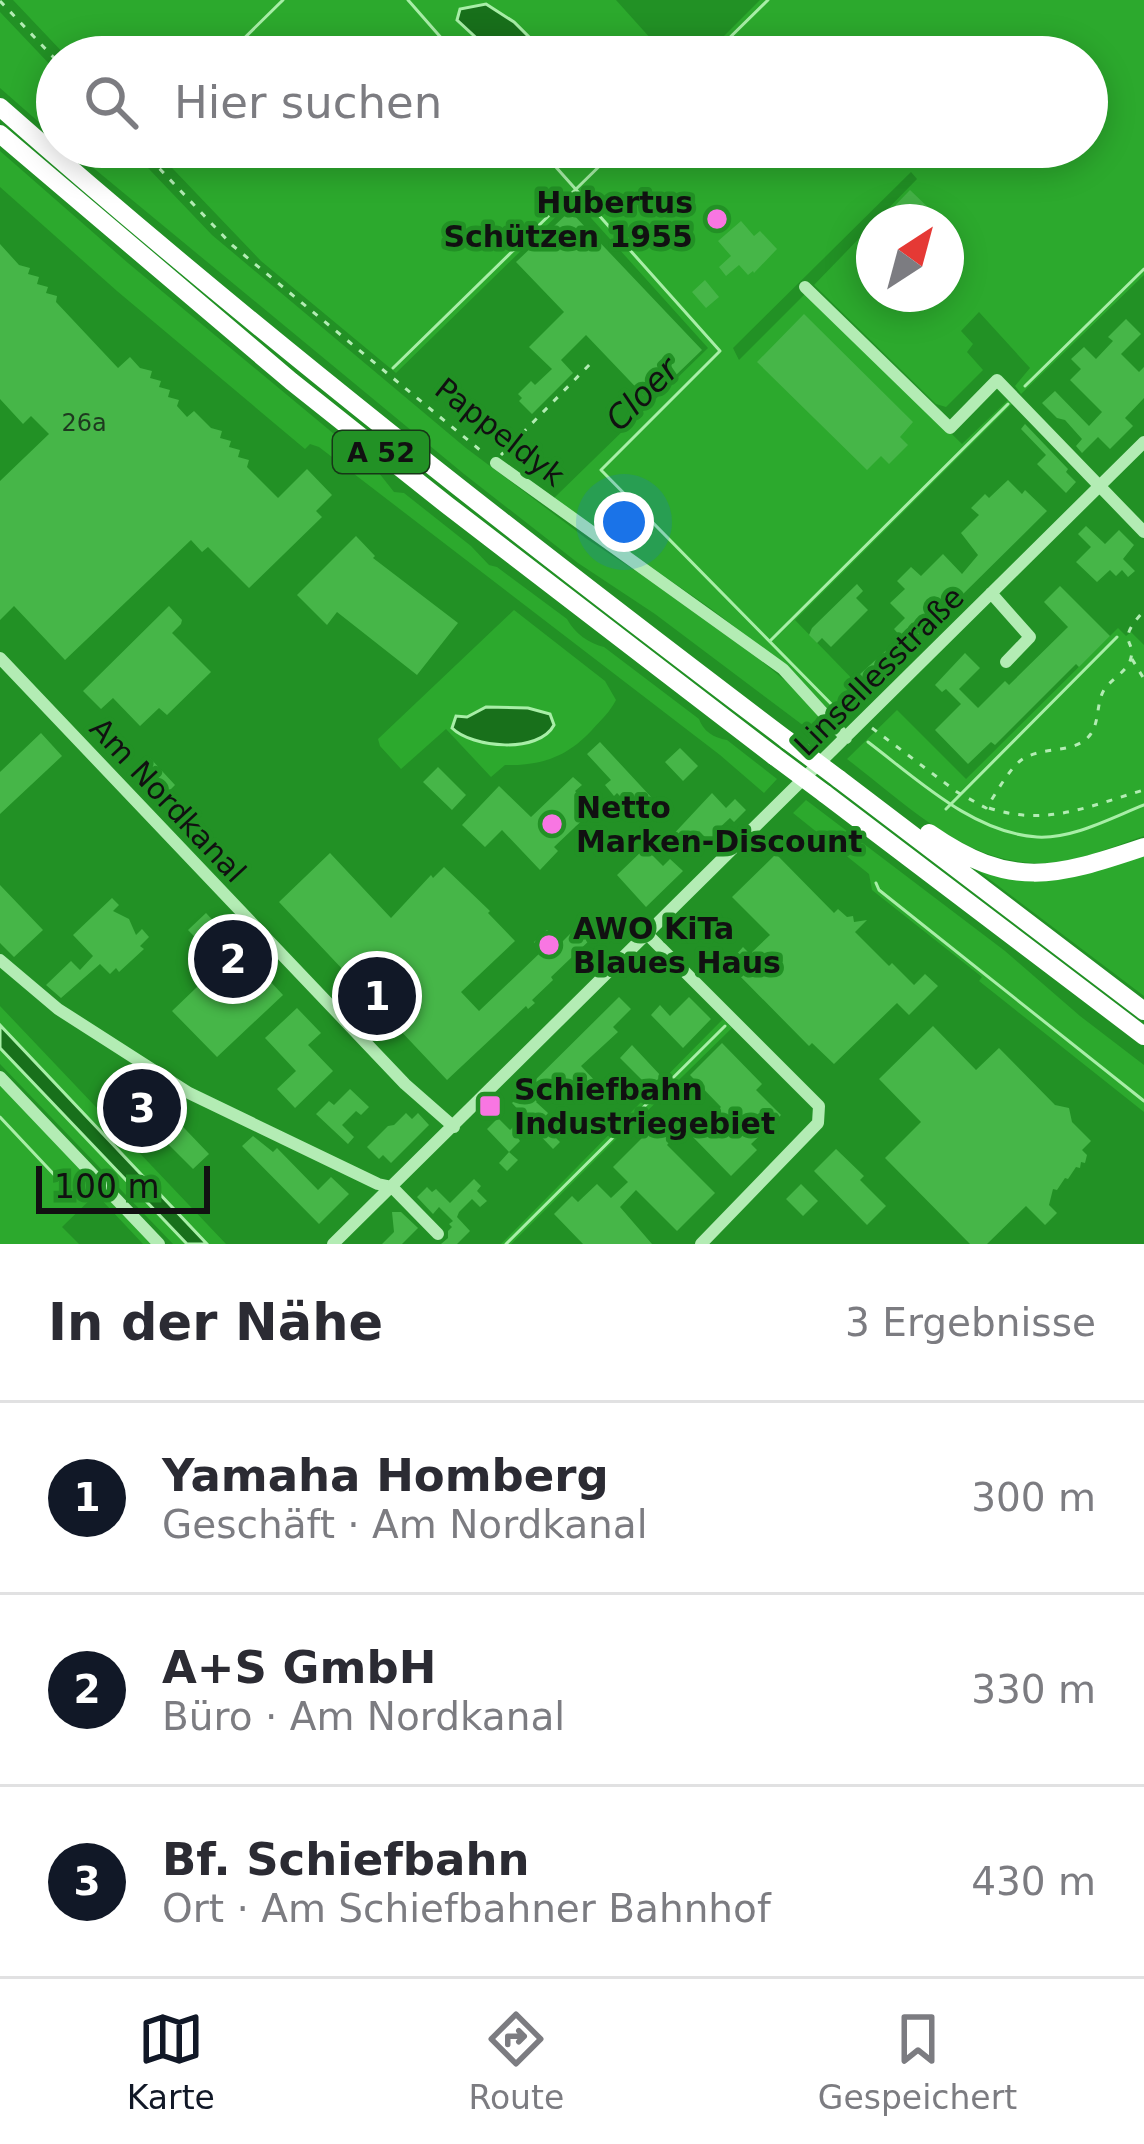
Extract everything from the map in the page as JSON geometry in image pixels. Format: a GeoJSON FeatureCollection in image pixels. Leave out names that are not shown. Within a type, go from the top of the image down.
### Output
{"type":"FeatureCollection","features":[{"type":"Feature","properties":{"kind":"highway","name":"A 52"},"geometry":{"type":"LineString","coordinates":[[0,107],[36,138]]}},
{"type":"Feature","properties":{"kind":"highway","name":"A 52"},"geometry":{"type":"LineString","coordinates":[[0,134],[36,165]]}},
{"type":"Feature","properties":{"kind":"highway","name":"A 52"},"geometry":{"type":"LineString","coordinates":[[39,168],[308,394],[832,787],[1144,1036]]}},
{"type":"Feature","properties":{"kind":"highway","name":"A 52"},"geometry":{"type":"LineString","coordinates":[[70,168],[322,380],[609,605],[780,748]]}},
{"type":"Feature","properties":{"kind":"highway","name":"A 52"},"geometry":{"type":"LineString","coordinates":[[832,787],[867,801],[1144,1011]]}},
{"type":"Feature","properties":{"kind":"highway"},"geometry":{"type":"LineString","coordinates":[[867,801],[980,863],[1009,872],[1068,871],[1144,847]]}},
{"type":"Feature","properties":{"kind":"street"},"geometry":{"type":"LineString","coordinates":[[805,287],[950,428],[997,380],[1144,532]]}},
{"type":"Feature","properties":{"kind":"street","name":"Linsellesstraße"},"geometry":{"type":"LineString","coordinates":[[333,1244],[1144,442]]}},
{"type":"Feature","properties":{"kind":"street","name":"Pappeldyk"},"geometry":{"type":"LineString","coordinates":[[496,463],[783,669],[846,738]]}},
{"type":"Feature","properties":{"kind":"street"},"geometry":{"type":"LineString","coordinates":[[991,593],[1030,637],[1006,662]]}},
{"type":"Feature","properties":{"kind":"street","name":"Am Nordkanal"},"geometry":{"type":"LineString","coordinates":[[0,658],[405,1084],[454,1127]]}},
{"type":"Feature","properties":{"kind":"street"},"geometry":{"type":"LineString","coordinates":[[647,934],[819,1106],[818,1123],[701,1244]]}},
{"type":"Feature","properties":{"kind":"street"},"geometry":{"type":"LineString","coordinates":[[0,960],[58,1010],[189,1093],[392,1187],[438,1234]]}},
{"type":"Feature","properties":{"kind":"street"},"geometry":{"type":"LineString","coordinates":[[0,1077],[159,1244]]}},
{"type":"Feature","properties":{"kind":"path"},"geometry":{"type":"LineString","coordinates":[[0,1],[36,39]]}},
{"type":"Feature","properties":{"kind":"path","name":"Pappeldyk"},"geometry":{"type":"LineString","coordinates":[[159,168],[232,245],[496,463]]}},
{"type":"Feature","properties":{"kind":"path"},"geometry":{"type":"LineString","coordinates":[[496,463],[592,362]]}},
{"type":"Feature","properties":{"kind":"path"},"geometry":{"type":"LineString","coordinates":[[1144,611],[1128,628],[1126,638],[1144,679]]}},
{"type":"Feature","properties":{"kind":"path"},"geometry":{"type":"LineString","coordinates":[[986,808],[1020,761],[1088,739],[1095,728],[1100,696],[1131,657]]}},
{"type":"Feature","properties":{"kind":"path"},"geometry":{"type":"LineString","coordinates":[[862,721],[968,799],[1013,816],[1075,811],[1144,790]]}},
{"type":"Feature","properties":{"kind":"shaded area"},"geometry":{"type":"Polygon","coordinates":[[[13,0],[616,0],[648,36],[522,36],[457,20],[474,36],[47,36],[13,0]]]}},
{"type":"Feature","properties":{"kind":"shaded area"},"geometry":{"type":"Polygon","coordinates":[[[760,0],[1144,0],[1144,275],[1021,394],[1015,386],[1030,368],[979,312],[961,331],[973,344],[967,352],[983,370],[946,407],[936,404],[814,285],[856,242],[856,312],[964,312],[964,204],[893,204],[917,179],[911,172],[879,204],[856,204],[856,226],[733,348],[739,360],[807,292],[962,444],[1008,400],[1012,404],[795,620],[865,692],[838,720],[778,660],[553,499],[708,348],[574,199],[396,373],[261,261],[172,168],[1108,168],[1108,36],[724,36],[760,0]]]}},
{"type":"Feature","properties":{"kind":"shaded area"},"geometry":{"type":"Polygon","coordinates":[[[486,4],[528,36],[474,36],[457,20],[460,9],[486,4]]]}},
{"type":"Feature","properties":{"kind":"shaded area"},"geometry":{"type":"Polygon","coordinates":[[[0,12],[36,50],[36,120],[0,88],[0,12]]]}},
{"type":"Feature","properties":{"kind":"shaded area"},"geometry":{"type":"Polygon","coordinates":[[[0,151],[375,468],[394,492],[404,493],[489,565],[777,779],[764,793],[319,447],[310,444],[305,449],[0,187],[0,151]]]}},
{"type":"Feature","properties":{"kind":"shaded area"},"geometry":{"type":"Polygon","coordinates":[[[93,168],[148,168],[212,235],[466,448],[759,659],[830,728],[820,738],[464,474],[93,168]]]}},
{"type":"Feature","properties":{"kind":"shaded area"},"geometry":{"type":"Polygon","coordinates":[[[514,610],[605,681],[616,700],[611,708],[563,753],[530,764],[505,765],[491,777],[446,729],[401,769],[378,739],[514,610]]]}},
{"type":"Feature","properties":{"kind":"shaded area"},"geometry":{"type":"Polygon","coordinates":[[[1118,628],[1126,636],[1131,632],[1144,645],[1144,836],[1057,862],[1016,861],[988,854],[938,829],[847,759],[897,710],[966,779],[1118,628]]]}},
{"type":"Feature","properties":{"kind":"shaded area"},"geometry":{"type":"Polygon","coordinates":[[[486,707],[528,708],[550,714],[554,725],[535,741],[505,745],[474,740],[452,728],[456,716],[467,717],[486,707]]]}},
{"type":"Feature","properties":{"kind":"shaded area"},"geometry":{"type":"Polygon","coordinates":[[[806,800],[1005,951],[1144,1065],[1144,1112],[872,890],[869,874],[793,813],[806,800]]]}},
{"type":"Feature","properties":{"kind":"shaded area"},"geometry":{"type":"Polygon","coordinates":[[[1144,852],[1144,996],[972,866],[990,873],[1144,852]]]}},
{"type":"Feature","properties":{"kind":"shaded area"},"geometry":{"type":"Polygon","coordinates":[[[0,1006],[226,1244],[207,1244],[0,1025],[0,1006]]]}},
{"type":"Feature","properties":{"kind":"shaded area"},"geometry":{"type":"Polygon","coordinates":[[[723,1019],[732,1028],[511,1244],[501,1244],[723,1019]]]}},
{"type":"Feature","properties":{"kind":"shaded area"},"geometry":{"type":"Polygon","coordinates":[[[0,1025],[207,1244],[187,1244],[0,1048],[0,1025]]]}},
{"type":"Feature","properties":{"kind":"shaded area"},"geometry":{"type":"Polygon","coordinates":[[[0,1048],[187,1244],[173,1244],[0,1064],[0,1048]]]}},
{"type":"Feature","properties":{"kind":"shaded area"},"geometry":{"type":"Polygon","coordinates":[[[0,1085],[152,1244],[143,1244],[96,1194],[62,1227],[79,1244],[0,1244],[0,1085]]]}},
{"type":"Feature","properties":{"kind":"building"},"geometry":{"type":"Polygon","coordinates":[[[910,190],[925,204],[896,204],[910,190]]]}},
{"type":"Feature","properties":{"kind":"building"},"geometry":{"type":"Polygon","coordinates":[[[570,211],[702,350],[649,401],[586,335],[561,360],[573,373],[532,414],[518,394],[552,369],[529,347],[564,312],[516,262],[570,211]]]}},
{"type":"Feature","properties":{"kind":"building"},"geometry":{"type":"Polygon","coordinates":[[[741,221],[754,236],[760,231],[777,249],[754,273],[748,275],[739,265],[726,276],[719,267],[731,256],[718,241],[741,221]]]}},
{"type":"Feature","properties":{"kind":"building"},"geometry":{"type":"Polygon","coordinates":[[[0,244],[19,265],[30,268],[28,274],[39,277],[37,284],[57,296],[56,302],[118,368],[130,357],[140,368],[152,371],[150,378],[170,390],[168,397],[179,400],[177,406],[187,417],[194,411],[211,428],[222,431],[220,438],[240,450],[238,457],[249,460],[247,467],[278,498],[307,469],[332,495],[316,511],[322,517],[249,588],[208,547],[202,552],[191,540],[65,660],[14,606],[0,620],[0,481],[49,434],[31,416],[23,424],[0,399],[0,244]]]}},
{"type":"Feature","properties":{"kind":"building"},"geometry":{"type":"Polygon","coordinates":[[[705,280],[719,297],[706,308],[692,292],[705,280]]]}},
{"type":"Feature","properties":{"kind":"building"},"geometry":{"type":"Polygon","coordinates":[[[804,314],[913,422],[900,437],[908,445],[889,464],[881,456],[867,470],[757,362],[804,314]]]}},
{"type":"Feature","properties":{"kind":"building"},"geometry":{"type":"Polygon","coordinates":[[[1126,319],[1141,334],[1121,354],[1139,372],[1144,367],[1144,398],[1125,418],[1133,426],[1110,449],[1098,437],[1082,453],[1076,446],[1082,439],[1042,403],[1055,391],[1089,426],[1102,412],[1070,380],[1081,369],[1071,359],[1084,347],[1096,359],[1126,319]]]}},
{"type":"Feature","properties":{"kind":"building"},"geometry":{"type":"Polygon","coordinates":[[[1025,424],[1076,482],[1066,493],[1037,464],[1046,455],[1021,429],[1025,424]]]}},
{"type":"Feature","properties":{"kind":"building"},"geometry":{"type":"Polygon","coordinates":[[[1008,480],[1047,511],[870,686],[859,675],[901,637],[894,629],[905,618],[890,603],[905,589],[897,581],[911,567],[921,576],[943,554],[962,574],[978,555],[961,533],[979,515],[971,508],[1008,480]]]}},
{"type":"Feature","properties":{"kind":"building"},"geometry":{"type":"Polygon","coordinates":[[[1086,526],[1105,544],[1119,530],[1134,545],[1123,559],[1135,571],[1128,577],[1122,570],[1116,576],[1110,570],[1097,582],[1076,562],[1091,547],[1078,534],[1086,526]]]}},
{"type":"Feature","properties":{"kind":"building"},"geometry":{"type":"Polygon","coordinates":[[[356,536],[373,558],[458,623],[417,675],[337,612],[327,625],[297,595],[356,536]]]}},
{"type":"Feature","properties":{"kind":"building"},"geometry":{"type":"Polygon","coordinates":[[[857,584],[863,591],[856,598],[868,610],[831,647],[822,638],[817,643],[809,635],[812,628],[857,584]]]}},
{"type":"Feature","properties":{"kind":"building"},"geometry":{"type":"Polygon","coordinates":[[[1060,586],[1110,636],[995,745],[991,742],[968,764],[935,730],[961,704],[935,685],[965,653],[980,668],[959,689],[978,708],[1005,681],[1009,685],[1068,627],[1044,602],[1060,586]]]}},
{"type":"Feature","properties":{"kind":"building"},"geometry":{"type":"Polygon","coordinates":[[[169,606],[182,620],[172,633],[211,672],[167,715],[159,708],[140,726],[113,698],[101,709],[83,691],[169,606]]]}},
{"type":"Feature","properties":{"kind":"building"},"geometry":{"type":"Polygon","coordinates":[[[41,733],[62,756],[0,814],[0,772],[41,733]]]}},
{"type":"Feature","properties":{"kind":"building"},"geometry":{"type":"Polygon","coordinates":[[[600,742],[652,798],[640,810],[617,793],[614,796],[605,785],[611,780],[587,754],[600,742]]]}},
{"type":"Feature","properties":{"kind":"building"},"geometry":{"type":"Polygon","coordinates":[[[680,748],[698,766],[683,781],[665,762],[680,748]]]}},
{"type":"Feature","properties":{"kind":"building"},"geometry":{"type":"Polygon","coordinates":[[[150,758],[175,785],[168,792],[163,786],[158,791],[138,770],[150,758]]]}},
{"type":"Feature","properties":{"kind":"building"},"geometry":{"type":"Polygon","coordinates":[[[438,767],[466,795],[452,810],[423,782],[438,767]]]}},
{"type":"Feature","properties":{"kind":"building"},"geometry":{"type":"Polygon","coordinates":[[[573,777],[582,785],[575,791],[593,810],[554,847],[558,851],[540,870],[502,830],[485,847],[462,825],[499,786],[531,817],[573,777]]]}},
{"type":"Feature","properties":{"kind":"building"},"geometry":{"type":"Polygon","coordinates":[[[712,793],[726,808],[735,799],[746,810],[717,830],[721,835],[712,844],[699,831],[675,854],[669,839],[712,793]]]}},
{"type":"Feature","properties":{"kind":"building"},"geometry":{"type":"Polygon","coordinates":[[[645,848],[663,866],[670,859],[683,871],[646,907],[617,875],[645,848]]]}},
{"type":"Feature","properties":{"kind":"building"},"geometry":{"type":"Polygon","coordinates":[[[330,853],[391,918],[444,867],[490,911],[515,941],[461,992],[479,1011],[542,951],[534,942],[547,930],[560,944],[579,925],[592,938],[551,977],[532,1000],[535,1003],[526,1006],[447,1080],[279,902],[330,853]]]}},
{"type":"Feature","properties":{"kind":"building"},"geometry":{"type":"Polygon","coordinates":[[[776,854],[834,913],[838,909],[853,916],[854,922],[867,920],[855,932],[889,966],[892,963],[914,985],[925,974],[938,986],[909,1015],[897,1003],[834,1064],[812,1043],[809,1046],[734,970],[742,963],[735,956],[743,947],[750,954],[770,935],[732,897],[776,854]]]}},
{"type":"Feature","properties":{"kind":"building"},"geometry":{"type":"Polygon","coordinates":[[[0,885],[43,930],[14,957],[0,943],[0,885]]]}},
{"type":"Feature","properties":{"kind":"building"},"geometry":{"type":"Polygon","coordinates":[[[112,898],[119,905],[113,911],[129,919],[136,935],[142,929],[149,937],[140,946],[144,949],[119,972],[116,968],[110,974],[100,964],[61,998],[46,985],[71,961],[80,970],[93,956],[73,935],[112,898]]]}},
{"type":"Feature","properties":{"kind":"building"},"geometry":{"type":"Polygon","coordinates":[[[206,913],[283,995],[217,1057],[172,1011],[221,964],[188,930],[206,913]]]}},
{"type":"Feature","properties":{"kind":"building"},"geometry":{"type":"Polygon","coordinates":[[[619,997],[631,1009],[613,1027],[618,1032],[581,1066],[598,1084],[591,1091],[586,1088],[571,1103],[549,1089],[536,1102],[548,1113],[544,1118],[551,1126],[547,1129],[560,1142],[553,1149],[530,1125],[509,1152],[487,1129],[498,1118],[510,1130],[524,1116],[512,1103],[619,997]]]}},
{"type":"Feature","properties":{"kind":"building"},"geometry":{"type":"Polygon","coordinates":[[[689,997],[711,1019],[683,1048],[651,1015],[660,1005],[670,1016],[689,997]]]}},
{"type":"Feature","properties":{"kind":"building"},"geometry":{"type":"Polygon","coordinates":[[[297,1008],[321,1033],[308,1045],[333,1071],[295,1108],[277,1089],[296,1071],[265,1038],[297,1008]]]}},
{"type":"Feature","properties":{"kind":"building"},"geometry":{"type":"Polygon","coordinates":[[[933,1026],[976,1070],[999,1048],[1055,1105],[1069,1108],[1072,1122],[1091,1141],[1082,1150],[1087,1155],[1085,1163],[1053,1189],[1049,1205],[1057,1213],[1045,1225],[1026,1206],[987,1244],[970,1244],[885,1158],[921,1122],[879,1079],[933,1026]]]}},
{"type":"Feature","properties":{"kind":"building"},"geometry":{"type":"Polygon","coordinates":[[[722,1043],[762,1084],[756,1090],[781,1115],[751,1144],[757,1150],[731,1176],[692,1136],[721,1107],[690,1075],[722,1043]]]}},
{"type":"Feature","properties":{"kind":"building"},"geometry":{"type":"Polygon","coordinates":[[[632,1045],[661,1076],[646,1091],[638,1084],[642,1080],[620,1058],[632,1045]]]}},
{"type":"Feature","properties":{"kind":"building"},"geometry":{"type":"Polygon","coordinates":[[[134,1088],[159,1112],[164,1107],[209,1154],[193,1169],[138,1114],[134,1111],[128,1116],[117,1105],[134,1088]]]}},
{"type":"Feature","properties":{"kind":"building"},"geometry":{"type":"Polygon","coordinates":[[[350,1089],[369,1107],[361,1115],[356,1111],[342,1125],[354,1137],[348,1144],[316,1114],[350,1089]]]}},
{"type":"Feature","properties":{"kind":"building"},"geometry":{"type":"Polygon","coordinates":[[[406,1113],[412,1119],[418,1113],[429,1125],[391,1163],[383,1155],[379,1159],[367,1147],[406,1113]]]}},
{"type":"Feature","properties":{"kind":"building"},"geometry":{"type":"Polygon","coordinates":[[[651,1129],[671,1140],[667,1145],[715,1193],[677,1231],[636,1190],[620,1207],[652,1244],[583,1244],[554,1214],[572,1196],[578,1202],[597,1184],[611,1198],[628,1182],[613,1167],[651,1129]]]}},
{"type":"Feature","properties":{"kind":"building"},"geometry":{"type":"Polygon","coordinates":[[[253,1136],[273,1152],[277,1148],[318,1190],[331,1177],[349,1194],[319,1224],[242,1146],[253,1136]]]}},
{"type":"Feature","properties":{"kind":"building"},"geometry":{"type":"Polygon","coordinates":[[[836,1149],[886,1206],[867,1225],[814,1171],[836,1149]]]}},
{"type":"Feature","properties":{"kind":"building"},"geometry":{"type":"Polygon","coordinates":[[[509,1152],[518,1160],[507,1171],[499,1163],[509,1152]]]}},
{"type":"Feature","properties":{"kind":"building"},"geometry":{"type":"Polygon","coordinates":[[[474,1179],[487,1201],[480,1207],[472,1199],[457,1217],[470,1231],[457,1244],[441,1244],[453,1221],[439,1207],[433,1214],[417,1197],[427,1187],[450,1203],[474,1179]]]}},
{"type":"Feature","properties":{"kind":"building"},"geometry":{"type":"Polygon","coordinates":[[[801,1184],[818,1201],[803,1216],[786,1199],[801,1184]]]}},
{"type":"Feature","properties":{"kind":"building"},"geometry":{"type":"Polygon","coordinates":[[[392,1212],[401,1212],[418,1228],[402,1244],[382,1244],[394,1232],[392,1212]]]}},
{"type":"Feature","properties":{"kind":"waterway"},"geometry":{"type":"LineString","coordinates":[[246,36],[283,0]]}},
{"type":"Feature","properties":{"kind":"waterway","name":"Cloer"},"geometry":{"type":"LineString","coordinates":[[408,0],[440,36]]}},
{"type":"Feature","properties":{"kind":"waterway"},"geometry":{"type":"LineString","coordinates":[[731,36],[768,0]]}},
{"type":"Feature","properties":{"kind":"waterway","name":"Cloer"},"geometry":{"type":"LineString","coordinates":[[557,168],[720,351],[601,470],[844,717]]}},
{"type":"Feature","properties":{"kind":"waterway"},"geometry":{"type":"LineString","coordinates":[[393,368],[598,168]]}},
{"type":"Feature","properties":{"kind":"waterway"},"geometry":{"type":"LineString","coordinates":[[1025,386],[1144,269]]}},
{"type":"Feature","properties":{"kind":"waterway"},"geometry":{"type":"LineString","coordinates":[[771,640],[1008,404]]}},
{"type":"Feature","properties":{"kind":"waterway"},"geometry":{"type":"LineString","coordinates":[[946,809],[1117,637]]}},
{"type":"Feature","properties":{"kind":"waterway"},"geometry":{"type":"LineString","coordinates":[[868,742],[947,802],[1013,833],[1064,835],[1144,805]]}},
{"type":"Feature","properties":{"kind":"waterway","name":"Cloer"},"geometry":{"type":"LineString","coordinates":[[876,883],[1144,1101]]}},
{"type":"Feature","properties":{"kind":"waterway"},"geometry":{"type":"LineString","coordinates":[[506,1244],[725,1026]]}},
{"type":"Feature","properties":{"kind":"waterway"},"geometry":{"type":"LineString","coordinates":[[0,1117],[61,1182]]}},
{"type":"Feature","properties":{"kind":"place","name":"Hubertus Schützen 1955"},"geometry":{"type":"Point","coordinates":[717,219]}},
{"type":"Feature","properties":{"kind":"place","name":"Netto Marken-Discount"},"geometry":{"type":"Point","coordinates":[552,824]}},
{"type":"Feature","properties":{"kind":"place","name":"AWO KiTa Blaues Haus"},"geometry":{"type":"Point","coordinates":[549,945]}},
{"type":"Feature","properties":{"kind":"place","name":"A+S GmbH"},"geometry":{"type":"Point","coordinates":[233,959]}},
{"type":"Feature","properties":{"kind":"place","name":"Yamaha Homberg"},"geometry":{"type":"Point","coordinates":[377,996]}},
{"type":"Feature","properties":{"kind":"place","name":"Schiefbahn Industriegebiet"},"geometry":{"type":"Point","coordinates":[490,1106]}},
{"type":"Feature","properties":{"kind":"place","name":"Bf. Schiefbahn"},"geometry":{"type":"Point","coordinates":[142,1108]}}]}
